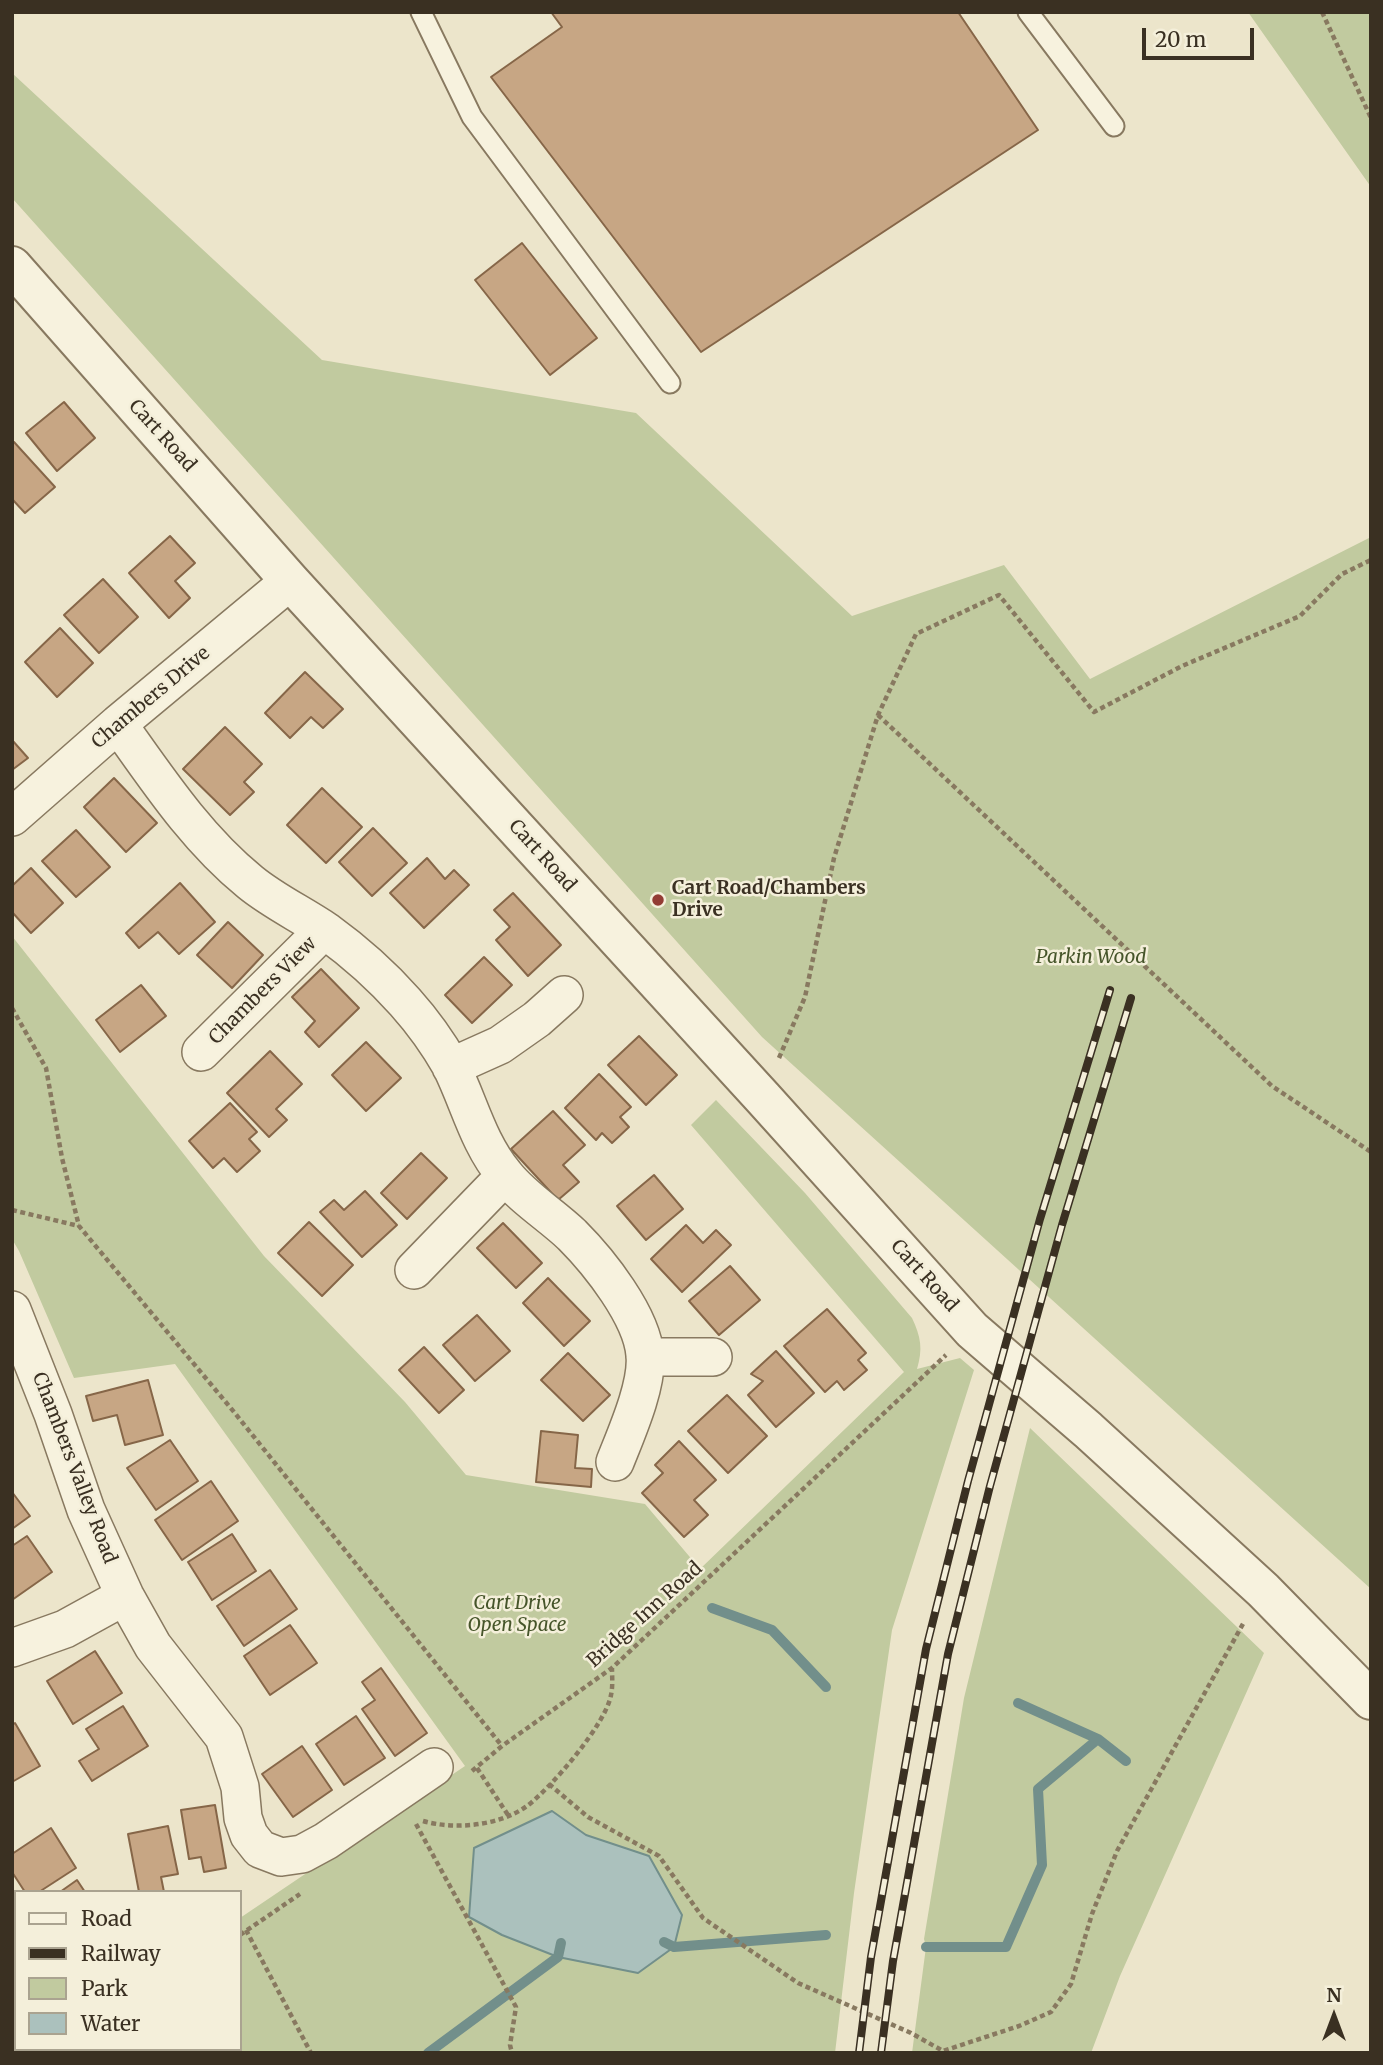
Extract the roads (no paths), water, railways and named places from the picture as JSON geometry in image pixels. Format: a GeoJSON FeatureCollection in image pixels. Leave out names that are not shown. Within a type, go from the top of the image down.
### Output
{"type":"FeatureCollection","features":[{"type":"Feature","properties":{"kind":"street","name":"Cart Road"},"geometry":{"type":"LineString","coordinates":[[12,267],[290,581],[972,1330],[1176,1510],[1262,1590],[1371,1700]]}},
{"type":"Feature","properties":{"kind":"street","name":"Chambers Drive"},"geometry":{"type":"LineString","coordinates":[[12,817],[118,724],[290,581]]}},
{"type":"Feature","properties":{"kind":"street","name":"Chambers View"},"geometry":{"type":"LineString","coordinates":[[118,724],[180,811],[216,852],[251,883],[324,930],[366,962],[405,1002],[430,1033],[451,1067],[484,1145],[505,1176],[572,1236],[599,1266],[624,1301],[642,1340],[645,1357],[634,1411],[615,1462]]}},
{"type":"Feature","properties":{"kind":"street","name":"Chambers View"},"geometry":{"type":"LineString","coordinates":[[201,1052],[324,930]]}},
{"type":"Feature","properties":{"kind":"street"},"geometry":{"type":"LineString","coordinates":[[451,1067],[500,1045],[537,1019],[564,995]]}},
{"type":"Feature","properties":{"kind":"street"},"geometry":{"type":"LineString","coordinates":[[414,1270],[505,1176]]}},
{"type":"Feature","properties":{"kind":"street","name":"Chambers Valley Road"},"geometry":{"type":"LineString","coordinates":[[12,1310],[53,1414],[86,1510],[125,1597],[153,1646],[224,1737],[240,1787],[243,1818],[249,1835],[260,1849],[281,1857],[302,1854],[451,1771]]}},
{"type":"Feature","properties":{"kind":"street"},"geometry":{"type":"LineString","coordinates":[[645,1357],[713,1357]]}},
{"type":"Feature","properties":{"kind":"street"},"geometry":{"type":"LineString","coordinates":[[12,1648],[65,1629],[125,1597]]}},
{"type":"Feature","properties":{"kind":"lane"},"geometry":{"type":"LineString","coordinates":[[421,12],[472,117],[670,383]]}},
{"type":"Feature","properties":{"kind":"lane"},"geometry":{"type":"LineString","coordinates":[[1028,12],[1114,126]]}},
{"type":"Feature","properties":{"kind":"water"},"geometry":{"type":"Polygon","coordinates":[[[552,1811],[586,1835],[649,1856],[682,1915],[674,1947],[638,1973],[558,1957],[502,1935],[469,1917],[474,1848],[552,1811]]]}},
{"type":"Feature","properties":{"kind":"waterway"},"geometry":{"type":"LineString","coordinates":[[712,1608],[772,1630],[826,1687]]}},
{"type":"Feature","properties":{"kind":"waterway"},"geometry":{"type":"LineString","coordinates":[[1018,1703],[1098,1739],[1126,1761]]}},
{"type":"Feature","properties":{"kind":"waterway"},"geometry":{"type":"LineString","coordinates":[[926,1947],[1006,1947],[1042,1865],[1038,1789],[1098,1739]]}},
{"type":"Feature","properties":{"kind":"waterway"},"geometry":{"type":"LineString","coordinates":[[664,1942],[674,1947],[826,1935]]}},
{"type":"Feature","properties":{"kind":"waterway"},"geometry":{"type":"LineString","coordinates":[[428,2053],[558,1957],[561,1943]]}},
{"type":"Feature","properties":{"kind":"railway"},"geometry":{"type":"LineString","coordinates":[[859,2053],[871,1957],[926,1649],[968,1481],[1040,1219],[1110,990]]}},
{"type":"Feature","properties":{"kind":"railway"},"geometry":{"type":"LineString","coordinates":[[881,2053],[893,1961],[948,1654],[990,1486],[1062,1225],[1131,998]]}},
{"type":"Feature","properties":{"kind":"place","name":"Cart Road/Chambers Drive"},"geometry":{"type":"Point","coordinates":[658,900]}},
{"type":"Feature","properties":{"kind":"park label","name":"Parkin Wood"},"geometry":{"type":"Point","coordinates":[1091,958]}},
{"type":"Feature","properties":{"kind":"park label","name":"Cart Drive Open Space"},"geometry":{"type":"Point","coordinates":[517,1615]}}]}
